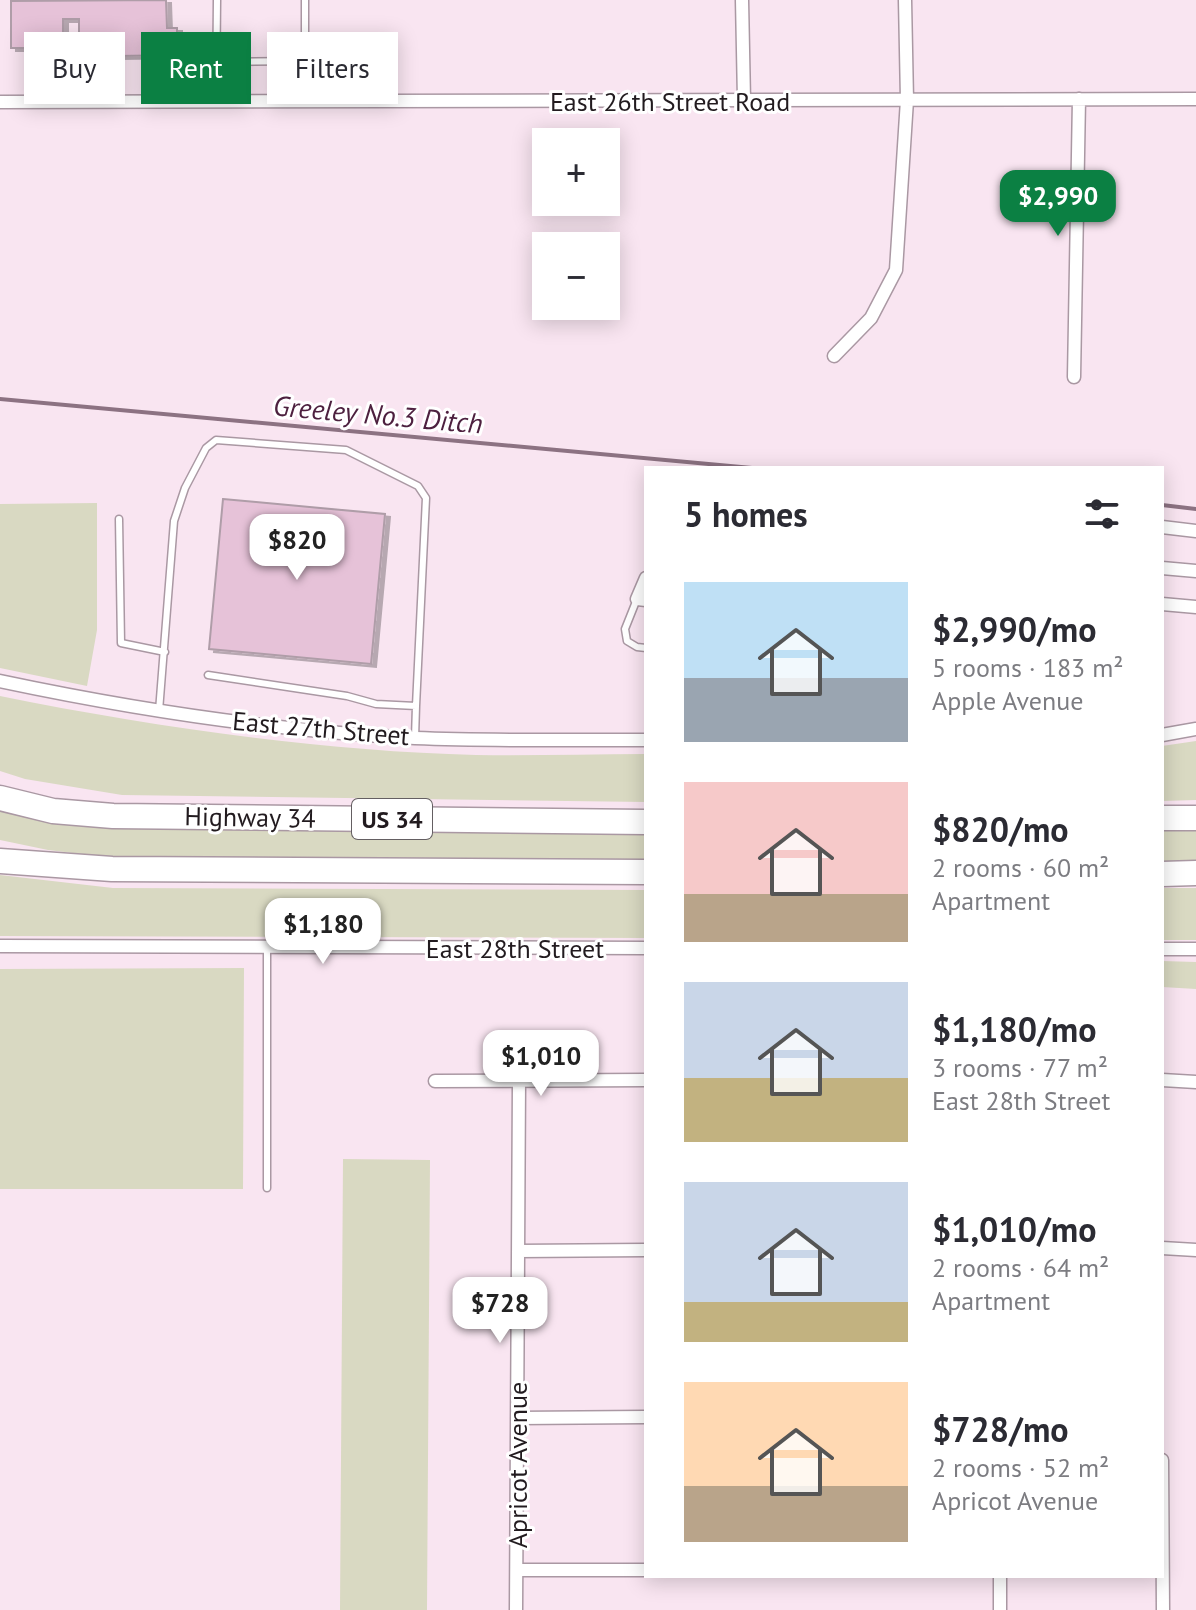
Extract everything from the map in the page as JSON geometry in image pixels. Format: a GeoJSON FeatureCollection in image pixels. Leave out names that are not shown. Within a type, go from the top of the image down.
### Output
{"type":"FeatureCollection","features":[{"type":"Feature","properties":{"kind":"highway"},"geometry":{"type":"LineString","coordinates":[[0,788],[78,806],[145,816]]}},
{"type":"Feature","properties":{"kind":"highway","name":"Highway 34"},"geometry":{"type":"LineString","coordinates":[[0,798],[81,814],[644,822]]}},
{"type":"Feature","properties":{"kind":"highway"},"geometry":{"type":"LineString","coordinates":[[1164,818],[1196,818]]}},
{"type":"Feature","properties":{"kind":"highway"},"geometry":{"type":"LineString","coordinates":[[0,852],[40,864]]}},
{"type":"Feature","properties":{"kind":"highway","name":"Highway 34"},"geometry":{"type":"LineString","coordinates":[[0,861],[112,869],[644,872]]}},
{"type":"Feature","properties":{"kind":"highway"},"geometry":{"type":"LineString","coordinates":[[1164,874],[1196,873]]}},
{"type":"Feature","properties":{"kind":"street"},"geometry":{"type":"LineString","coordinates":[[742,0],[744,100]]}},
{"type":"Feature","properties":{"kind":"street"},"geometry":{"type":"LineString","coordinates":[[834,356],[871,318],[896,270],[907,100],[905,0]]}},
{"type":"Feature","properties":{"kind":"street"},"geometry":{"type":"LineString","coordinates":[[1074,377],[1079,99]]}},
{"type":"Feature","properties":{"kind":"street","name":"East 26th Street Road"},"geometry":{"type":"LineString","coordinates":[[398,102],[1196,99]]}},
{"type":"Feature","properties":{"kind":"street","name":"East 26th Street Road"},"geometry":{"type":"LineString","coordinates":[[0,102],[141,102]]}},
{"type":"Feature","properties":{"kind":"street"},"geometry":{"type":"LineString","coordinates":[[1164,527],[1196,531]]}},
{"type":"Feature","properties":{"kind":"street"},"geometry":{"type":"LineString","coordinates":[[1164,568],[1196,571]]}},
{"type":"Feature","properties":{"kind":"street"},"geometry":{"type":"LineString","coordinates":[[1164,604],[1196,607]]}},
{"type":"Feature","properties":{"kind":"street","name":"East 27th Street"},"geometry":{"type":"LineString","coordinates":[[0,681],[159,711],[267,726],[415,738],[644,740]]}},
{"type":"Feature","properties":{"kind":"street"},"geometry":{"type":"LineString","coordinates":[[1164,735],[1196,729]]}},
{"type":"Feature","properties":{"kind":"street","name":"East 28th Street"},"geometry":{"type":"LineString","coordinates":[[0,946],[644,948]]}},
{"type":"Feature","properties":{"kind":"street"},"geometry":{"type":"LineString","coordinates":[[1164,949],[1196,949]]}},
{"type":"Feature","properties":{"kind":"street"},"geometry":{"type":"LineString","coordinates":[[435,1081],[644,1080]]}},
{"type":"Feature","properties":{"kind":"street"},"geometry":{"type":"LineString","coordinates":[[1164,1080],[1196,1082]]}},
{"type":"Feature","properties":{"kind":"street","name":"Apricot Avenue"},"geometry":{"type":"LineString","coordinates":[[516,1610],[519,1081]]}},
{"type":"Feature","properties":{"kind":"street"},"geometry":{"type":"LineString","coordinates":[[1164,1248],[1196,1250]]}},
{"type":"Feature","properties":{"kind":"street"},"geometry":{"type":"LineString","coordinates":[[518,1251],[644,1250]]}},
{"type":"Feature","properties":{"kind":"street"},"geometry":{"type":"LineString","coordinates":[[517,1418],[644,1417]]}},
{"type":"Feature","properties":{"kind":"street"},"geometry":{"type":"LineString","coordinates":[[517,1570],[644,1570]]}},
{"type":"Feature","properties":{"kind":"street"},"geometry":{"type":"LineString","coordinates":[[1000,1578],[1000,1610]]}},
{"type":"Feature","properties":{"kind":"street"},"geometry":{"type":"LineString","coordinates":[[1163,1578],[1163,1610]]}},
{"type":"Feature","properties":{"kind":"lane"},"geometry":{"type":"LineString","coordinates":[[216,32],[217,0]]}},
{"type":"Feature","properties":{"kind":"lane"},"geometry":{"type":"LineString","coordinates":[[305,0],[305,32]]}},
{"type":"Feature","properties":{"kind":"lane"},"geometry":{"type":"LineString","coordinates":[[159,711],[174,521],[185,488],[206,448],[216,440],[346,450],[418,486],[426,498],[415,738]]}},
{"type":"Feature","properties":{"kind":"lane"},"geometry":{"type":"LineString","coordinates":[[119,519],[121,643],[165,652]]}},
{"type":"Feature","properties":{"kind":"lane"},"geometry":{"type":"LineString","coordinates":[[642,600],[625,629],[627,641],[644,648]]}},
{"type":"Feature","properties":{"kind":"lane"},"geometry":{"type":"LineString","coordinates":[[208,675],[347,696],[376,704],[416,706]]}},
{"type":"Feature","properties":{"kind":"lane"},"geometry":{"type":"LineString","coordinates":[[267,948],[267,1188]]}},
{"type":"Feature","properties":{"kind":"green space"},"geometry":{"type":"Polygon","coordinates":[[[97,503],[97,630],[87,686],[0,668],[0,504],[97,503]]]}},
{"type":"Feature","properties":{"kind":"green space"},"geometry":{"type":"Polygon","coordinates":[[[0,696],[117,718],[297,743],[476,755],[644,754],[644,802],[122,795],[25,779],[0,771],[0,696]]]}},
{"type":"Feature","properties":{"kind":"green space"},"geometry":{"type":"Polygon","coordinates":[[[1196,741],[1196,800],[1164,801],[1164,746],[1196,741]]]}},
{"type":"Feature","properties":{"kind":"green space"},"geometry":{"type":"Polygon","coordinates":[[[0,810],[644,830],[644,863],[131,860],[48,850],[0,840],[0,810]]]}},
{"type":"Feature","properties":{"kind":"green space"},"geometry":{"type":"Polygon","coordinates":[[[1164,828],[1196,828],[1196,861],[1164,863],[1164,828]]]}},
{"type":"Feature","properties":{"kind":"green space"},"geometry":{"type":"Polygon","coordinates":[[[0,875],[113,888],[644,890],[644,938],[0,936],[0,875]]]}},
{"type":"Feature","properties":{"kind":"green space"},"geometry":{"type":"Polygon","coordinates":[[[1164,888],[1196,888],[1196,940],[1164,940],[1164,888]]]}},
{"type":"Feature","properties":{"kind":"green space"},"geometry":{"type":"Polygon","coordinates":[[[1164,961],[1196,962],[1196,989],[1164,987],[1164,961]]]}},
{"type":"Feature","properties":{"kind":"green space"},"geometry":{"type":"Polygon","coordinates":[[[244,968],[243,1189],[0,1189],[0,969],[244,968]]]}},
{"type":"Feature","properties":{"kind":"green space"},"geometry":{"type":"Polygon","coordinates":[[[343,1159],[430,1160],[427,1610],[340,1610],[343,1159]]]}},
{"type":"Feature","properties":{"kind":"building"},"geometry":{"type":"Polygon","coordinates":[[[166,0],[167,28],[177,28],[177,32],[141,32],[141,56],[125,56],[125,32],[79,32],[79,19],[63,19],[63,32],[24,32],[24,48],[11,48],[11,1],[166,0]]]}},
{"type":"Feature","properties":{"kind":"building"},"geometry":{"type":"Polygon","coordinates":[[[223,499],[385,514],[371,664],[209,649],[223,499]]]}},
{"type":"Feature","properties":{"kind":"waterway","name":"Greeley No.3 Ditch"},"geometry":{"type":"LineString","coordinates":[[0,399],[730,466]]}},
{"type":"Feature","properties":{"kind":"waterway","name":"Greeley No.3 Ditch"},"geometry":{"type":"LineString","coordinates":[[1164,505],[1196,509]]}}]}
